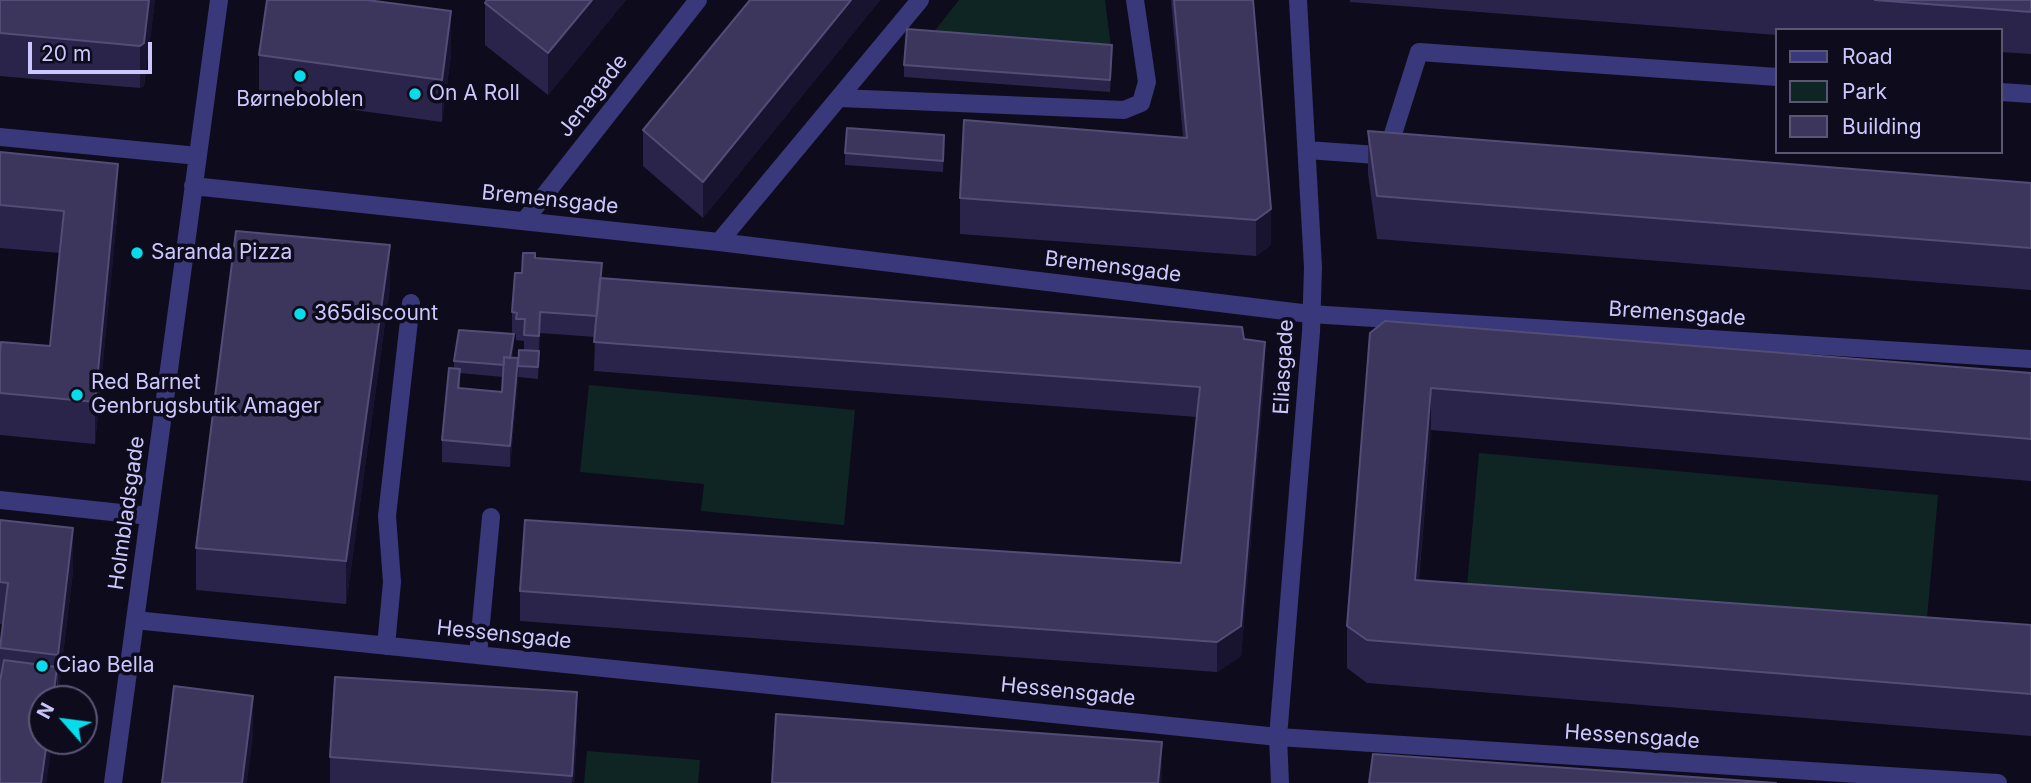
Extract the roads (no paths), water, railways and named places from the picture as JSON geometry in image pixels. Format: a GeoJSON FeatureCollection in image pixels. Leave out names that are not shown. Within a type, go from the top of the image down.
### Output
{"type":"FeatureCollection","features":[{"type":"Feature","properties":{"kind":"street","name":"Holmbladsgade"},"geometry":{"type":"LineString","coordinates":[[113,783],[219,0]]}},
{"type":"Feature","properties":{"kind":"street","name":"Jenagade"},"geometry":{"type":"LineString","coordinates":[[524,220],[698,0]]}},
{"type":"Feature","properties":{"kind":"street"},"geometry":{"type":"LineString","coordinates":[[719,242],[920,0]]}},
{"type":"Feature","properties":{"kind":"street"},"geometry":{"type":"LineString","coordinates":[[840,98],[1124,110],[1141,103],[1147,82],[1135,0]]}},
{"type":"Feature","properties":{"kind":"street","name":"Eliasgade"},"geometry":{"type":"LineString","coordinates":[[1280,783],[1278,737],[1313,267],[1298,0]]}},
{"type":"Feature","properties":{"kind":"street"},"geometry":{"type":"LineString","coordinates":[[1386,156],[1419,52],[1776,76]]}},
{"type":"Feature","properties":{"kind":"street"},"geometry":{"type":"LineString","coordinates":[[2003,92],[2031,94]]}},
{"type":"Feature","properties":{"kind":"street"},"geometry":{"type":"LineString","coordinates":[[0,137],[198,156]]}},
{"type":"Feature","properties":{"kind":"street"},"geometry":{"type":"LineString","coordinates":[[1307,150],[1413,158]]}},
{"type":"Feature","properties":{"kind":"street","name":"Bremensgade"},"geometry":{"type":"LineString","coordinates":[[193,186],[719,242],[1310,314],[2031,359]]}},
{"type":"Feature","properties":{"kind":"street"},"geometry":{"type":"LineString","coordinates":[[386,646],[392,582],[387,516],[411,303]]}},
{"type":"Feature","properties":{"kind":"street"},"geometry":{"type":"LineString","coordinates":[[0,500],[149,516]]}},
{"type":"Feature","properties":{"kind":"street"},"geometry":{"type":"LineString","coordinates":[[478,655],[491,517]]}},
{"type":"Feature","properties":{"kind":"street","name":"Hessensgade"},"geometry":{"type":"LineString","coordinates":[[135,620],[1278,737],[1998,783]]}},
{"type":"Feature","properties":{"kind":"place","name":"Børneboblen"},"geometry":{"type":"Point","coordinates":[300,76]}},
{"type":"Feature","properties":{"kind":"place","name":"On A Roll"},"geometry":{"type":"Point","coordinates":[415,94]}},
{"type":"Feature","properties":{"kind":"place","name":"Saranda Pizza"},"geometry":{"type":"Point","coordinates":[137,253]}},
{"type":"Feature","properties":{"kind":"place","name":"365discount"},"geometry":{"type":"Point","coordinates":[300,314]}},
{"type":"Feature","properties":{"kind":"place","name":"Red Barnet Genbrugsbutik Amager"},"geometry":{"type":"Point","coordinates":[77,395]}},
{"type":"Feature","properties":{"kind":"place","name":"Ciao Bella"},"geometry":{"type":"Point","coordinates":[42,666]}}]}
